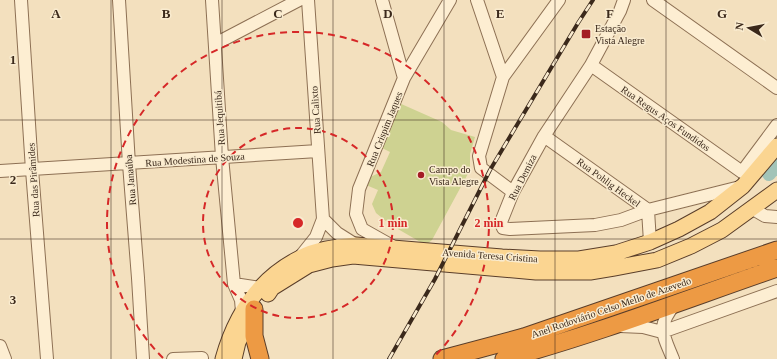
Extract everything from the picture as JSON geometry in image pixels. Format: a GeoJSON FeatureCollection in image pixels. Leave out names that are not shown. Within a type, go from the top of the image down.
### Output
{"type":"FeatureCollection","features":[{"type":"Feature","properties":{"kind":"highway","name":"Anel Rodoviário Celso Mello de Azevedo"},"geometry":{"type":"LineString","coordinates":[[442,359],[524,337],[777,250]]}},
{"type":"Feature","properties":{"kind":"highway","name":"Anel Rodoviário Celso Mello de Azevedo"},"geometry":{"type":"LineString","coordinates":[[504,359],[542,349],[612,326],[777,268]]}},
{"type":"Feature","properties":{"kind":"highway"},"geometry":{"type":"LineString","coordinates":[[248,311],[260,359]]}},
{"type":"Feature","properties":{"kind":"main road","name":"Avenida Teresa Cristina"},"geometry":{"type":"LineString","coordinates":[[223,359],[229,338],[248,311],[260,288],[278,272],[300,257],[340,247],[356,245],[502,257],[580,259],[616,253],[650,242],[680,229],[710,212],[777,146]]}},
{"type":"Feature","properties":{"kind":"main road","name":"Avenida Teresa Cristina"},"geometry":{"type":"LineString","coordinates":[[234,359],[248,311],[272,288],[309,265],[332,259],[353,256],[536,272],[590,272],[657,260],[691,246],[722,230],[753,209],[777,190]]}},
{"type":"Feature","properties":{"kind":"street","name":"Rua das Pirâmides"},"geometry":{"type":"LineString","coordinates":[[20,0],[47,359]]}},
{"type":"Feature","properties":{"kind":"street","name":"Rua Janaúba"},"geometry":{"type":"LineString","coordinates":[[118,0],[143,359]]}},
{"type":"Feature","properties":{"kind":"street","name":"Rua Jequitibá"},"geometry":{"type":"LineString","coordinates":[[212,0],[222,157],[234,284],[248,311]]}},
{"type":"Feature","properties":{"kind":"street"},"geometry":{"type":"LineString","coordinates":[[214,44],[299,0]]}},
{"type":"Feature","properties":{"kind":"street","name":"Rua Calixto"},"geometry":{"type":"LineString","coordinates":[[300,257],[316,237],[323,219],[308,0]]}},
{"type":"Feature","properties":{"kind":"street"},"geometry":{"type":"LineString","coordinates":[[382,0],[404,78]]}},
{"type":"Feature","properties":{"kind":"street","name":"Rua Crispim Jaques"},"geometry":{"type":"LineString","coordinates":[[396,248],[362,229],[356,214],[359,190],[404,78],[450,0]]}},
{"type":"Feature","properties":{"kind":"street"},"geometry":{"type":"LineString","coordinates":[[477,0],[503,77]]}},
{"type":"Feature","properties":{"kind":"street"},"geometry":{"type":"LineString","coordinates":[[513,192],[481,168],[478,156],[503,77],[559,0]]}},
{"type":"Feature","properties":{"kind":"street","name":"Rua Demiza"},"geometry":{"type":"LineString","coordinates":[[624,0],[620,11],[591,65],[544,136],[513,192],[501,222],[503,228],[510,229],[595,225],[621,220],[742,179]]}},
{"type":"Feature","properties":{"kind":"street"},"geometry":{"type":"LineString","coordinates":[[653,0],[777,88]]}},
{"type":"Feature","properties":{"kind":"street","name":"Rua Regus Aços Fundidos"},"geometry":{"type":"LineString","coordinates":[[591,65],[742,179]]}},
{"type":"Feature","properties":{"kind":"street"},"geometry":{"type":"LineString","coordinates":[[742,179],[777,125]]}},
{"type":"Feature","properties":{"kind":"street","name":"Rua Pohlig Heckel"},"geometry":{"type":"LineString","coordinates":[[544,136],[648,210],[650,242]]}},
{"type":"Feature","properties":{"kind":"street","name":"Rua Modestina de Souza"},"geometry":{"type":"LineString","coordinates":[[0,171],[318,151]]}},
{"type":"Feature","properties":{"kind":"street"},"geometry":{"type":"LineString","coordinates":[[753,209],[765,216],[777,217]]}},
{"type":"Feature","properties":{"kind":"street"},"geometry":{"type":"LineString","coordinates":[[323,219],[337,233],[356,245]]}},
{"type":"Feature","properties":{"kind":"street"},"geometry":{"type":"LineString","coordinates":[[234,284],[260,288]]}},
{"type":"Feature","properties":{"kind":"street"},"geometry":{"type":"LineString","coordinates":[[612,326],[643,327],[662,332],[777,291]]}},
{"type":"Feature","properties":{"kind":"street"},"geometry":{"type":"LineString","coordinates":[[673,359],[662,332],[667,314],[676,303]]}},
{"type":"Feature","properties":{"kind":"street"},"geometry":{"type":"LineString","coordinates":[[0,346],[5,359]]}},
{"type":"Feature","properties":{"kind":"street"},"geometry":{"type":"LineString","coordinates":[[173,359],[202,358]]}},
{"type":"Feature","properties":{"kind":"green space","name":"Campo do Vista Alegre"},"geometry":{"type":"Polygon","coordinates":[[[399,103],[442,122],[451,130],[475,137],[470,154],[470,170],[432,240],[427,244],[422,243],[391,225],[376,213],[372,204],[378,190],[366,185],[368,178],[381,172],[390,152],[380,147],[399,103]]]}},
{"type":"Feature","properties":{"kind":"waterway"},"geometry":{"type":"LineString","coordinates":[[769,174],[777,164]]}},
{"type":"Feature","properties":{"kind":"railway"},"geometry":{"type":"LineString","coordinates":[[389,359],[435,279],[490,170],[593,0]]}},
{"type":"Feature","properties":{"kind":"place","name":"Estação Vista Alegre"},"geometry":{"type":"Point","coordinates":[586,34]}},
{"type":"Feature","properties":{"kind":"place","name":"Campo do Vista Alegre"},"geometry":{"type":"Point","coordinates":[421,175]}}]}
